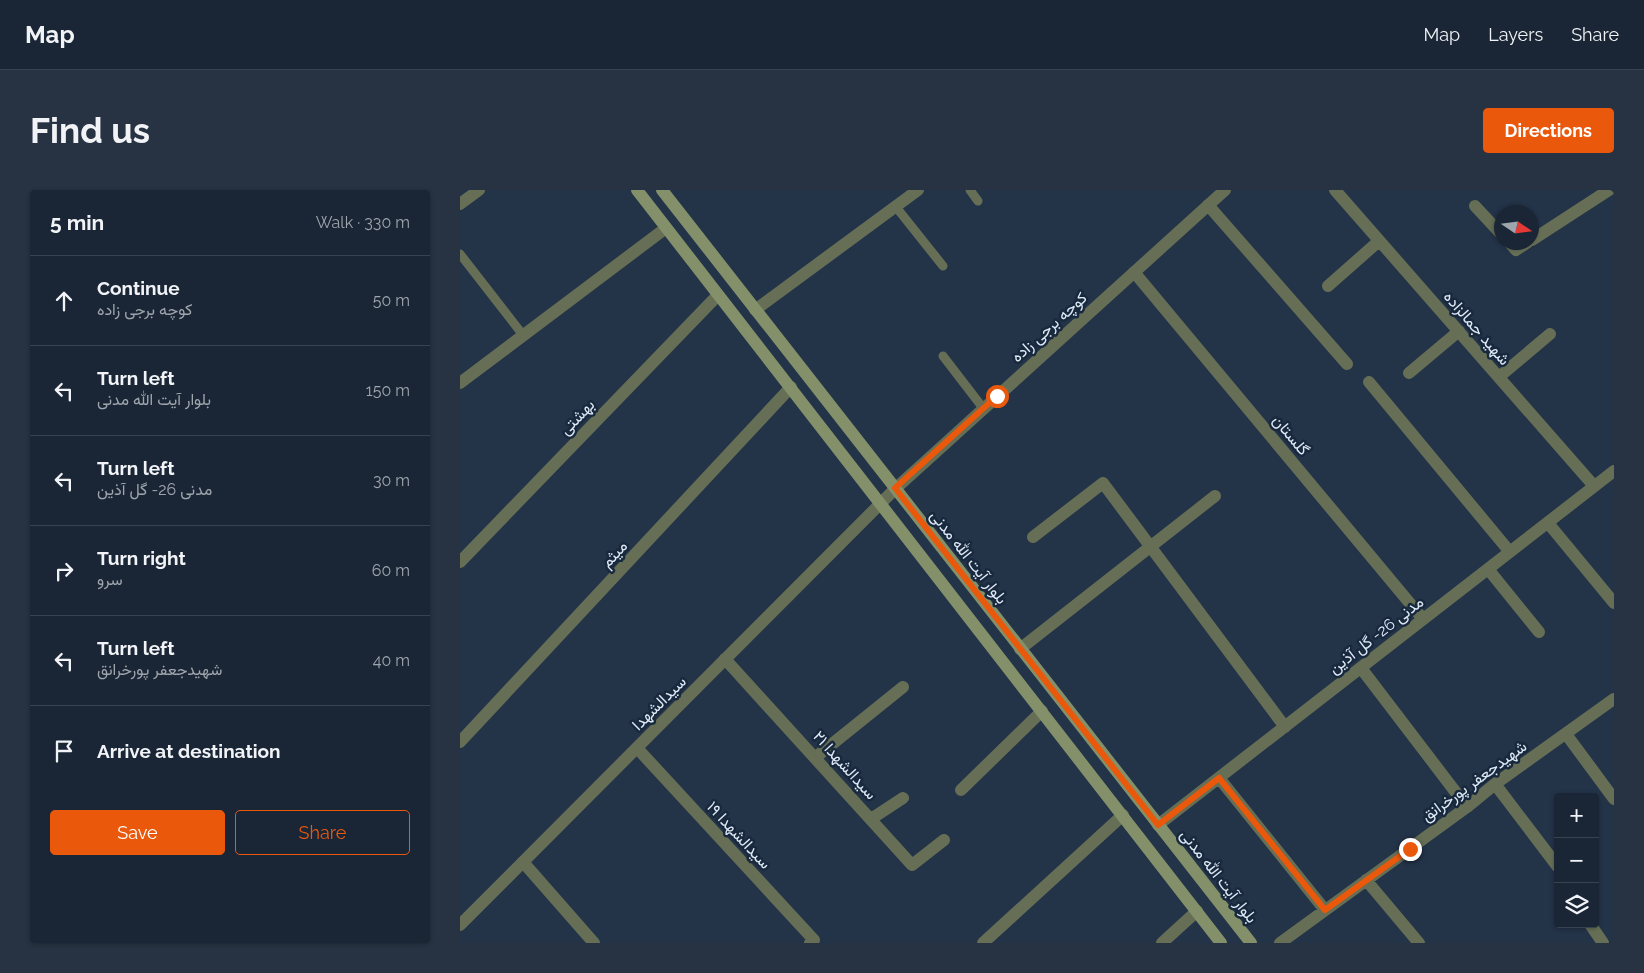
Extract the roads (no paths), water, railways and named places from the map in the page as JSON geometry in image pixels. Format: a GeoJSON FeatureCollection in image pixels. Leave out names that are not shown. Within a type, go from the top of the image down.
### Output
{"type":"FeatureCollection","features":[{"type":"Feature","properties":{"kind":"main road"},"geometry":{"type":"LineString","coordinates":[[637,190],[1221,943]]}},
{"type":"Feature","properties":{"kind":"main road","name":"بلوار آیت الله مدنی"},"geometry":{"type":"LineString","coordinates":[[665,191],[755,310],[1251,943]]}},
{"type":"Feature","properties":{"kind":"street"},"geometry":{"type":"LineString","coordinates":[[460,204],[479,190]]}},
{"type":"Feature","properties":{"kind":"street"},"geometry":{"type":"LineString","coordinates":[[755,310],[918,190]]}},
{"type":"Feature","properties":{"kind":"street","name":"کوچه برجى زاده"},"geometry":{"type":"LineString","coordinates":[[881,504],[895,488],[1225,190]]}},
{"type":"Feature","properties":{"kind":"street","name":"شهید جمالزاده"},"geometry":{"type":"LineString","coordinates":[[1335,190],[1594,486]]}},
{"type":"Feature","properties":{"kind":"street"},"geometry":{"type":"LineString","coordinates":[[1539,235],[1608,190]]}},
{"type":"Feature","properties":{"kind":"street"},"geometry":{"type":"LineString","coordinates":[[1208,205],[1347,364]]}},
{"type":"Feature","properties":{"kind":"street"},"geometry":{"type":"LineString","coordinates":[[1475,206],[1494,226]]}},
{"type":"Feature","properties":{"kind":"street"},"geometry":{"type":"LineString","coordinates":[[460,383],[666,228]]}},
{"type":"Feature","properties":{"kind":"street"},"geometry":{"type":"LineString","coordinates":[[1328,286],[1379,241]]}},
{"type":"Feature","properties":{"kind":"street","name":"گلستان"},"geometry":{"type":"LineString","coordinates":[[1134,272],[1423,619]]}},
{"type":"Feature","properties":{"kind":"street","name":"بهشتی"},"geometry":{"type":"LineString","coordinates":[[460,562],[718,295]]}},
{"type":"Feature","properties":{"kind":"street"},"geometry":{"type":"LineString","coordinates":[[1410,373],[1459,331]]}},
{"type":"Feature","properties":{"kind":"street"},"geometry":{"type":"LineString","coordinates":[[1499,377],[1550,334]]}},
{"type":"Feature","properties":{"kind":"street"},"geometry":{"type":"LineString","coordinates":[[1369,382],[1510,552]]}},
{"type":"Feature","properties":{"kind":"street","name":"میثم"},"geometry":{"type":"LineString","coordinates":[[460,742],[791,388]]}},
{"type":"Feature","properties":{"kind":"street","name":"مدنی 26- گل آذین"},"geometry":{"type":"LineString","coordinates":[[1158,825],[1594,486],[1612,476]]}},
{"type":"Feature","properties":{"kind":"street"},"geometry":{"type":"LineString","coordinates":[[1033,537],[1103,483],[1285,727]]}},
{"type":"Feature","properties":{"kind":"street"},"geometry":{"type":"LineString","coordinates":[[1020,649],[1215,496]]}},
{"type":"Feature","properties":{"kind":"street","name":"سیدالشهدا"},"geometry":{"type":"LineString","coordinates":[[460,925],[881,504]]}},
{"type":"Feature","properties":{"kind":"street"},"geometry":{"type":"LineString","coordinates":[[1548,523],[1614,602]]}},
{"type":"Feature","properties":{"kind":"street"},"geometry":{"type":"LineString","coordinates":[[1488,569],[1539,632]]}},
{"type":"Feature","properties":{"kind":"street","name":"سیدالشهدا ۲۱"},"geometry":{"type":"LineString","coordinates":[[725,659],[816,757],[912,865],[944,840]]}},
{"type":"Feature","properties":{"kind":"street"},"geometry":{"type":"LineString","coordinates":[[1361,668],[1467,807]]}},
{"type":"Feature","properties":{"kind":"street"},"geometry":{"type":"LineString","coordinates":[[816,757],[903,688]]}},
{"type":"Feature","properties":{"kind":"street","name":"شهیدجعفر پورخرانق"},"geometry":{"type":"LineString","coordinates":[[1280,943],[1467,807],[1495,784],[1614,699]]}},
{"type":"Feature","properties":{"kind":"street"},"geometry":{"type":"LineString","coordinates":[[961,790],[1042,711]]}},
{"type":"Feature","properties":{"kind":"street"},"geometry":{"type":"LineString","coordinates":[[1566,734],[1614,799]]}},
{"type":"Feature","properties":{"kind":"street","name":"سیدالشهدا ۱۹"},"geometry":{"type":"LineString","coordinates":[[637,748],[814,940],[810,943]]}},
{"type":"Feature","properties":{"kind":"street"},"geometry":{"type":"LineString","coordinates":[[1219,778],[1325,910]]}},
{"type":"Feature","properties":{"kind":"street"},"geometry":{"type":"LineString","coordinates":[[1495,784],[1554,863]]}},
{"type":"Feature","properties":{"kind":"street"},"geometry":{"type":"LineString","coordinates":[[871,819],[903,798]]}},
{"type":"Feature","properties":{"kind":"street"},"geometry":{"type":"LineString","coordinates":[[983,943],[1123,815]]}},
{"type":"Feature","properties":{"kind":"street"},"geometry":{"type":"LineString","coordinates":[[523,862],[594,943]]}},
{"type":"Feature","properties":{"kind":"street"},"geometry":{"type":"LineString","coordinates":[[1366,880],[1419,943]]}},
{"type":"Feature","properties":{"kind":"street"},"geometry":{"type":"LineString","coordinates":[[1162,943],[1197,911]]}},
{"type":"Feature","properties":{"kind":"street"},"geometry":{"type":"LineString","coordinates":[[1593,928],[1603,943]]}},
{"type":"Feature","properties":{"kind":"lane"},"geometry":{"type":"LineString","coordinates":[[970,190],[978,201]]}},
{"type":"Feature","properties":{"kind":"lane"},"geometry":{"type":"LineString","coordinates":[[896,206],[943,266]]}},
{"type":"Feature","properties":{"kind":"lane"},"geometry":{"type":"LineString","coordinates":[[460,254],[523,335]]}},
{"type":"Feature","properties":{"kind":"lane"},"geometry":{"type":"LineString","coordinates":[[943,356],[983,408]]}}]}
